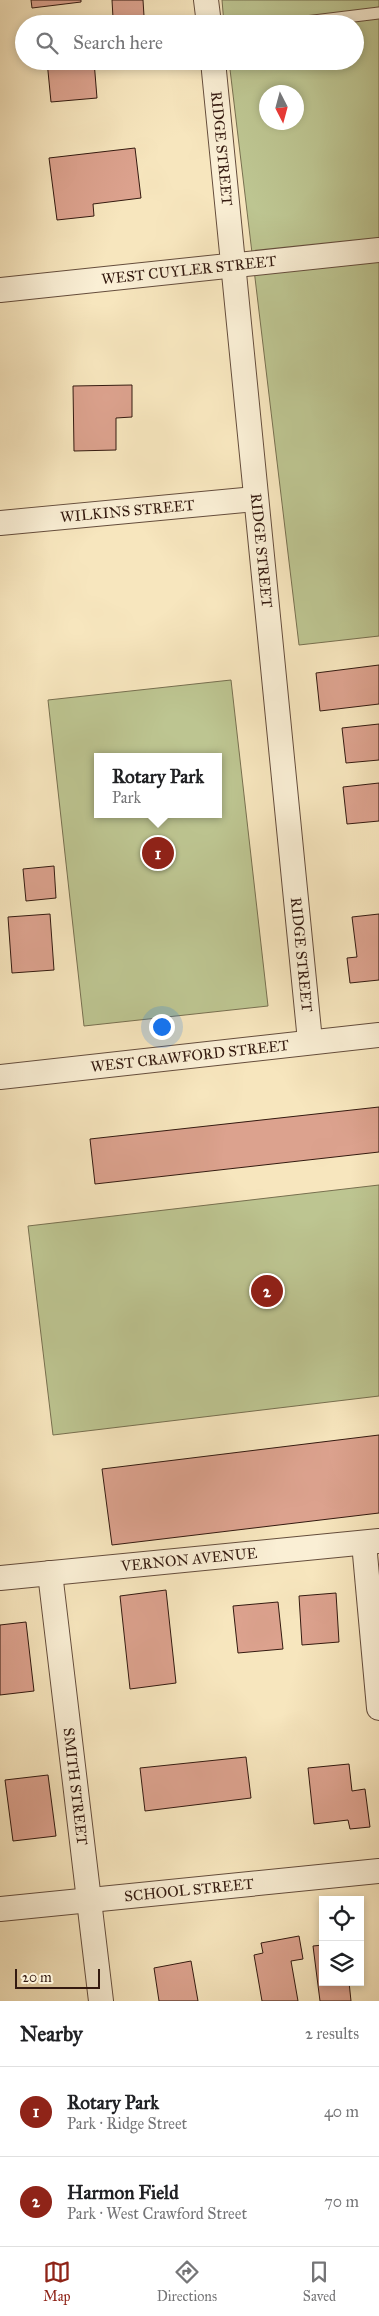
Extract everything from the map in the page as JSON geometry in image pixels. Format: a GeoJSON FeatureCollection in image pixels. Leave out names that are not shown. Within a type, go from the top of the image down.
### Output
{"type":"FeatureCollection","features":[{"type":"Feature","properties":{"kind":"street"},"geometry":{"type":"LineString","coordinates":[[206,0],[208,15]]}},
{"type":"Feature","properties":{"kind":"street","name":"RIDGE STREET"},"geometry":{"type":"LineString","coordinates":[[214,70],[310,1042]]}},
{"type":"Feature","properties":{"kind":"street","name":"WEST CUYLER STREET"},"geometry":{"type":"LineString","coordinates":[[0,290],[379,250]]}},
{"type":"Feature","properties":{"kind":"street","name":"WILKINS STREET"},"geometry":{"type":"LineString","coordinates":[[0,523],[255,499]]}},
{"type":"Feature","properties":{"kind":"street","name":"WEST CRAWFORD STREET"},"geometry":{"type":"LineString","coordinates":[[0,1078],[379,1034]]}},
{"type":"Feature","properties":{"kind":"street"},"geometry":{"type":"LineString","coordinates":[[372,1542],[379,1708]]}},
{"type":"Feature","properties":{"kind":"street","name":"VERNON AVENUE"},"geometry":{"type":"LineString","coordinates":[[0,1578],[372,1542]]}},
{"type":"Feature","properties":{"kind":"street","name":"SMITH STREET"},"geometry":{"type":"LineString","coordinates":[[50,1573],[102,2001]]}},
{"type":"Feature","properties":{"kind":"street","name":"SCHOOL STREET"},"geometry":{"type":"LineString","coordinates":[[0,1909],[379,1870]]}},
{"type":"Feature","properties":{"kind":"lane"},"geometry":{"type":"LineString","coordinates":[[363,15],[379,13]]}},
{"type":"Feature","properties":{"kind":"green space"},"geometry":{"type":"Polygon","coordinates":[[[222,0],[379,0],[379,636],[299,645],[230,70],[364,70],[364,15],[223,15],[222,0]]]}},
{"type":"Feature","properties":{"kind":"green space"},"geometry":{"type":"Polygon","coordinates":[[[231,680],[268,1006],[84,1026],[48,700],[231,680]]]}},
{"type":"Feature","properties":{"kind":"green space"},"geometry":{"type":"Polygon","coordinates":[[[379,1185],[379,1396],[53,1435],[28,1226],[379,1185]]]}},
{"type":"Feature","properties":{"kind":"building"},"geometry":{"type":"Polygon","coordinates":[[[31,0],[81,0],[81,2],[32,8],[31,0]]]}},
{"type":"Feature","properties":{"kind":"building"},"geometry":{"type":"Polygon","coordinates":[[[112,0],[143,0],[144,15],[113,15],[112,0]]]}},
{"type":"Feature","properties":{"kind":"building"},"geometry":{"type":"Polygon","coordinates":[[[48,70],[95,70],[97,98],[51,102],[48,70]]]}},
{"type":"Feature","properties":{"kind":"building"},"geometry":{"type":"Polygon","coordinates":[[[135,148],[141,198],[93,204],[94,216],[57,220],[49,158],[135,148]]]}},
{"type":"Feature","properties":{"kind":"building"},"geometry":{"type":"Polygon","coordinates":[[[132,385],[132,417],[116,418],[116,450],[74,451],[73,386],[132,385]]]}},
{"type":"Feature","properties":{"kind":"building"},"geometry":{"type":"Polygon","coordinates":[[[379,665],[379,704],[320,711],[316,673],[379,665]]]}},
{"type":"Feature","properties":{"kind":"building"},"geometry":{"type":"Polygon","coordinates":[[[379,724],[379,760],[346,763],[342,728],[379,724]]]}},
{"type":"Feature","properties":{"kind":"building"},"geometry":{"type":"Polygon","coordinates":[[[379,783],[379,821],[347,824],[343,787],[379,783]]]}},
{"type":"Feature","properties":{"kind":"building"},"geometry":{"type":"Polygon","coordinates":[[[54,866],[56,898],[26,901],[23,869],[54,866]]]}},
{"type":"Feature","properties":{"kind":"building"},"geometry":{"type":"Polygon","coordinates":[[[50,914],[54,970],[12,973],[8,917],[50,914]]]}},
{"type":"Feature","properties":{"kind":"building"},"geometry":{"type":"Polygon","coordinates":[[[379,914],[379,980],[350,983],[347,958],[357,957],[352,917],[379,914]]]}},
{"type":"Feature","properties":{"kind":"building"},"geometry":{"type":"Polygon","coordinates":[[[379,1107],[379,1152],[95,1184],[90,1139],[379,1107]]]}},
{"type":"Feature","properties":{"kind":"building"},"geometry":{"type":"Polygon","coordinates":[[[379,1435],[379,1513],[112,1545],[102,1469],[379,1435]]]}},
{"type":"Feature","properties":{"kind":"building"},"geometry":{"type":"Polygon","coordinates":[[[166,1590],[176,1683],[130,1689],[120,1596],[166,1590]]]}},
{"type":"Feature","properties":{"kind":"building"},"geometry":{"type":"Polygon","coordinates":[[[336,1593],[339,1642],[302,1645],[299,1596],[336,1593]]]}},
{"type":"Feature","properties":{"kind":"building"},"geometry":{"type":"Polygon","coordinates":[[[278,1602],[283,1649],[238,1653],[233,1606],[278,1602]]]}},
{"type":"Feature","properties":{"kind":"building"},"geometry":{"type":"Polygon","coordinates":[[[26,1622],[34,1691],[0,1695],[0,1625],[26,1622]]]}},
{"type":"Feature","properties":{"kind":"building"},"geometry":{"type":"Polygon","coordinates":[[[246,1757],[251,1798],[145,1811],[140,1768],[246,1757]]]}},
{"type":"Feature","properties":{"kind":"building"},"geometry":{"type":"Polygon","coordinates":[[[349,1764],[352,1791],[365,1789],[370,1827],[350,1829],[348,1820],[314,1824],[308,1768],[349,1764]]]}},
{"type":"Feature","properties":{"kind":"building"},"geometry":{"type":"Polygon","coordinates":[[[48,1775],[56,1836],[13,1841],[5,1780],[48,1775]]]}},
{"type":"Feature","properties":{"kind":"building"},"geometry":{"type":"Polygon","coordinates":[[[299,1936],[303,1959],[291,1961],[298,2001],[262,2001],[254,1955],[263,1953],[261,1943],[299,1936]]]}},
{"type":"Feature","properties":{"kind":"building"},"geometry":{"type":"Polygon","coordinates":[[[319,1945],[319,1986],[349,1986],[351,2001],[320,2001],[313,1946],[319,1945]]]}},
{"type":"Feature","properties":{"kind":"building"},"geometry":{"type":"Polygon","coordinates":[[[191,1961],[198,2001],[159,2001],[154,1968],[191,1961]]]}},
{"type":"Feature","properties":{"kind":"place","name":"Rotary Park"},"geometry":{"type":"Point","coordinates":[158,853]}},
{"type":"Feature","properties":{"kind":"place","name":"Harmon Field"},"geometry":{"type":"Point","coordinates":[267,1291]}}]}
